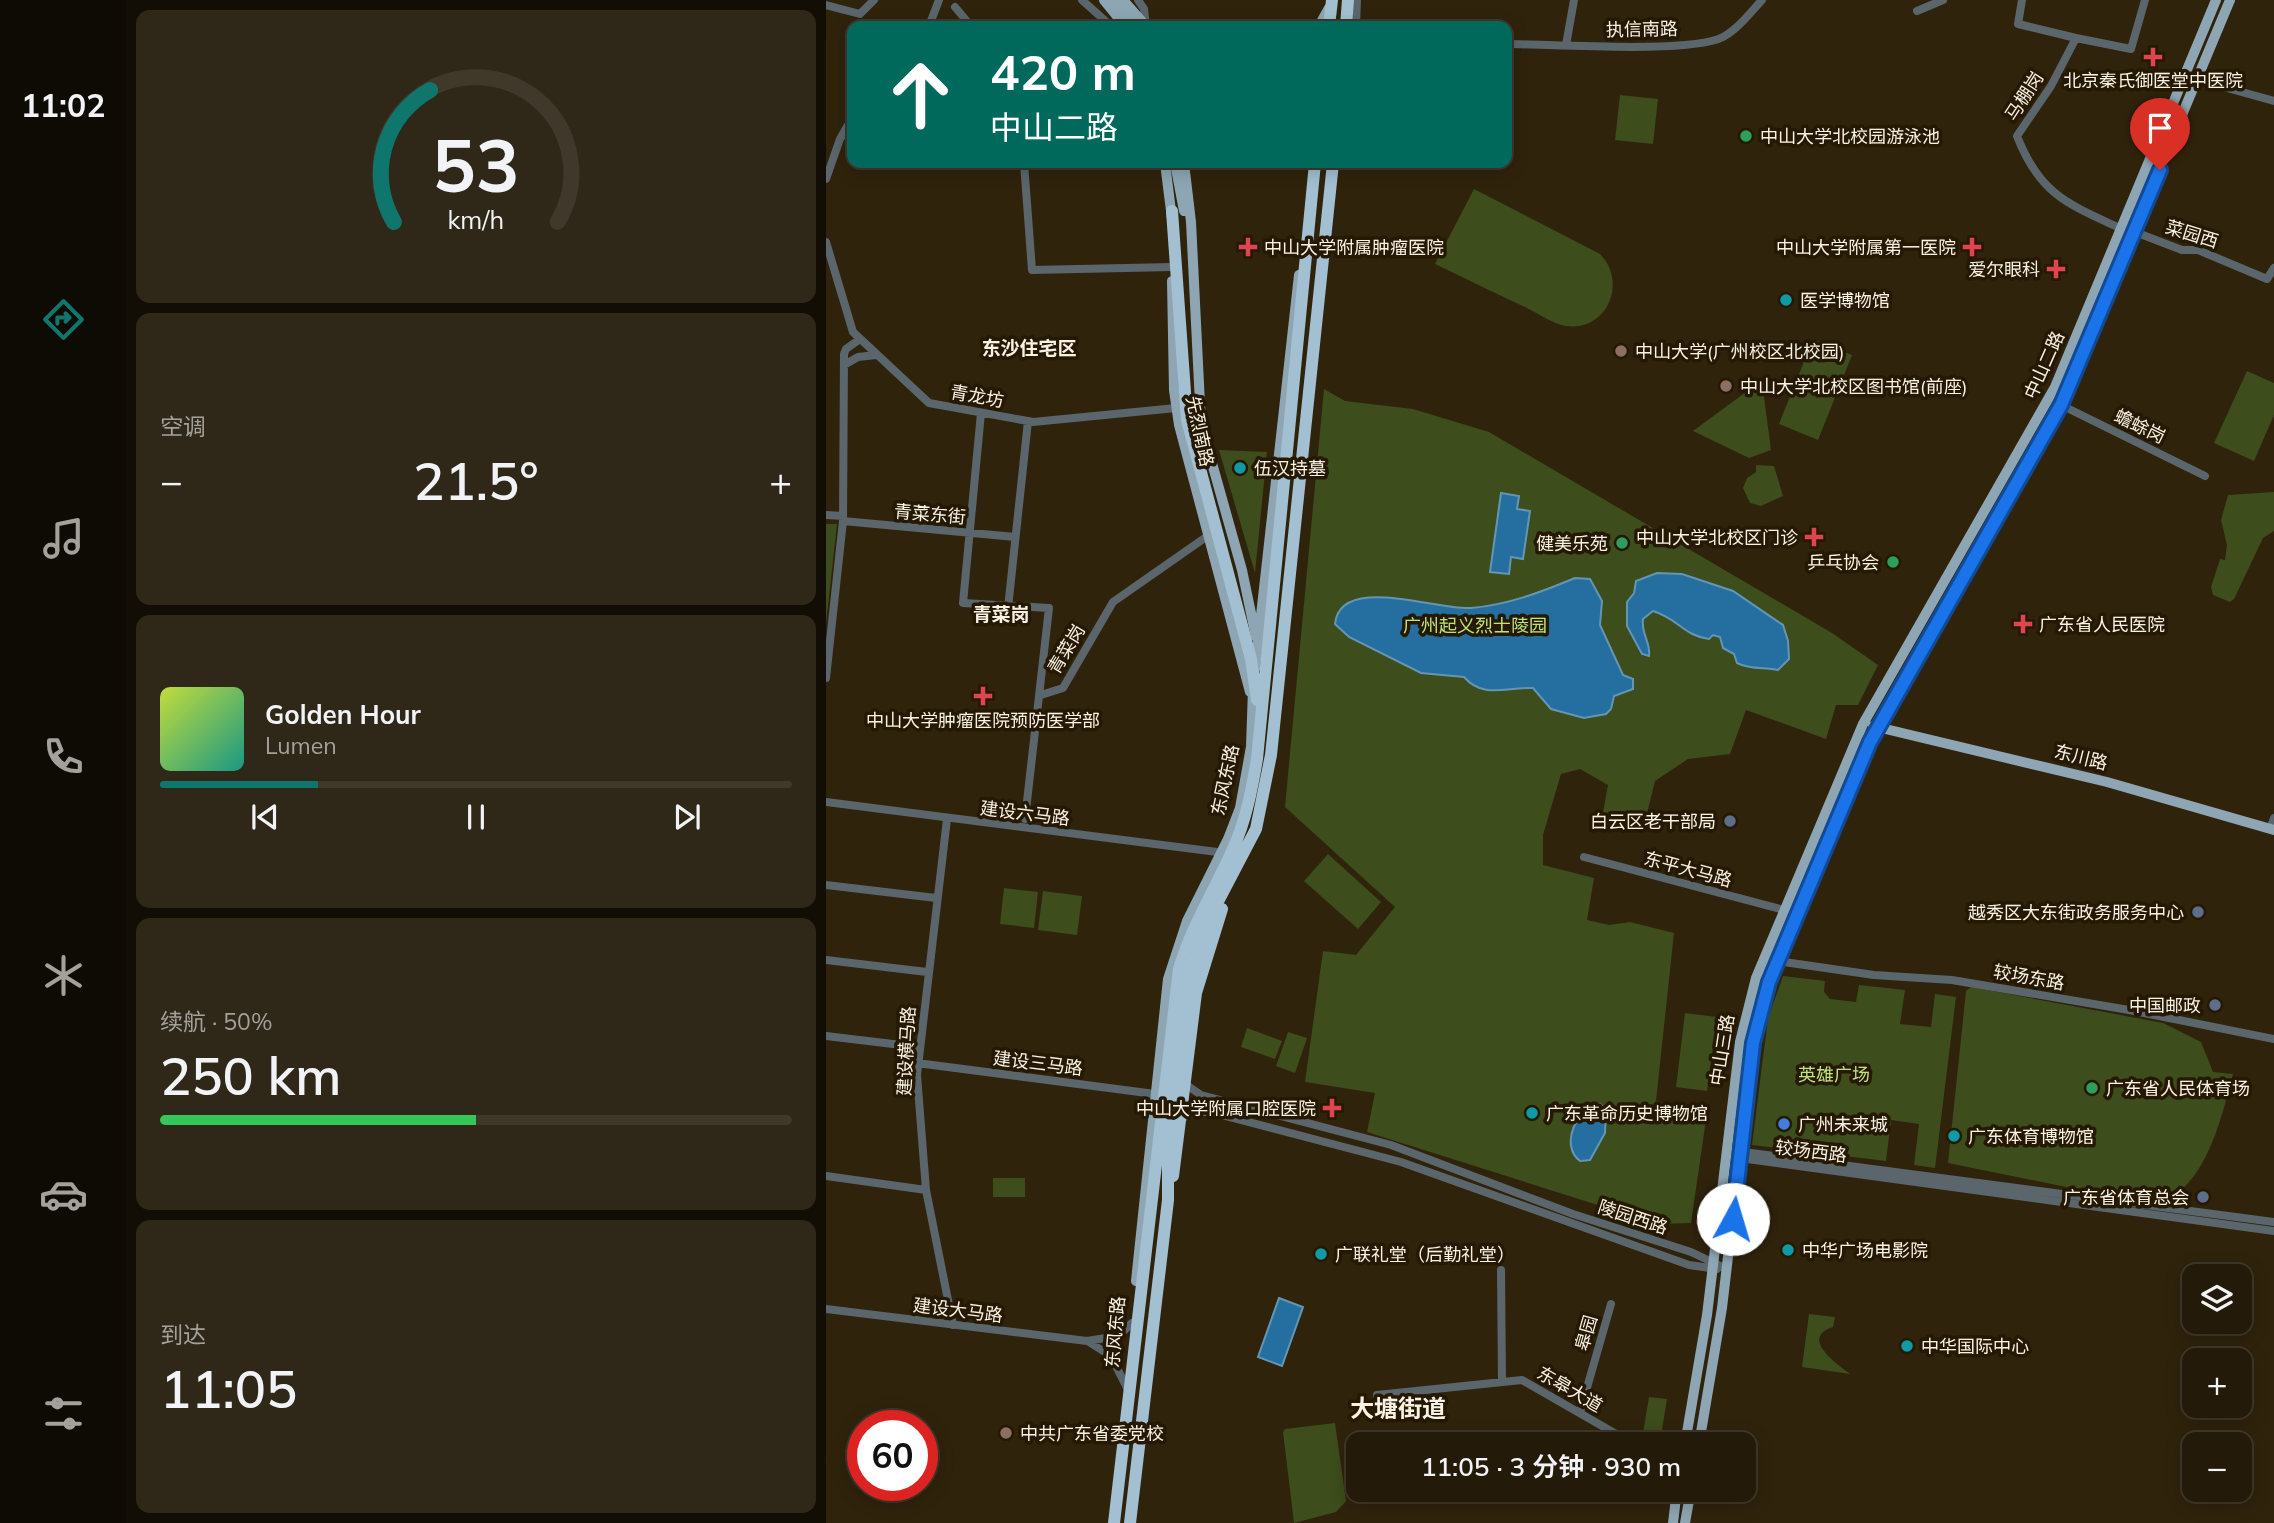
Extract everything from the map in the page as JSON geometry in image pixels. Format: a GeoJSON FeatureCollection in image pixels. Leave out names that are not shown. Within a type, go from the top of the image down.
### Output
{"type":"FeatureCollection","features":[{"type":"Feature","properties":{"kind":"highway"},"geometry":{"type":"LineString","coordinates":[[1347,21],[1349,0]]}},
{"type":"Feature","properties":{"kind":"highway"},"geometry":{"type":"LineString","coordinates":[[1330,21],[1332,1]]}},
{"type":"Feature","properties":{"kind":"highway","name":"东风东路"},"geometry":{"type":"LineString","coordinates":[[1310,201],[1314,168]]}},
{"type":"Feature","properties":{"kind":"highway","name":"东风东路"},"geometry":{"type":"LineString","coordinates":[[1168,1200],[1168,1157],[1191,972],[1212,912],[1251,839],[1264,801],[1283,647],[1332,168]]}},
{"type":"Feature","properties":{"kind":"highway"},"geometry":{"type":"LineString","coordinates":[[1261,721],[1307,271],[1310,201]]}},
{"type":"Feature","properties":{"kind":"highway"},"geometry":{"type":"LineString","coordinates":[[1172,211],[1187,420],[1251,659],[1261,721]]}},
{"type":"Feature","properties":{"kind":"highway","name":"东风东路"},"geometry":{"type":"LineString","coordinates":[[1133,1523],[1168,1200],[1177,1158],[1196,993],[1210,941],[1223,907],[1258,844],[1269,814],[1283,647]]}},
{"type":"Feature","properties":{"kind":"highway","name":"东风东路"},"geometry":{"type":"LineString","coordinates":[[1114,1523],[1152,1219],[1174,999],[1188,938],[1243,824],[1257,759],[1261,721]]}},
{"type":"Feature","properties":{"kind":"main road"},"geometry":{"type":"LineString","coordinates":[[1104,0],[1121,21]]}},
{"type":"Feature","properties":{"kind":"main road"},"geometry":{"type":"LineString","coordinates":[[1114,0],[1129,21]]}},
{"type":"Feature","properties":{"kind":"main road"},"geometry":{"type":"LineString","coordinates":[[1123,0],[1142,21]]}},
{"type":"Feature","properties":{"kind":"main road","name":"中山二路"},"geometry":{"type":"LineString","coordinates":[[1877,727],[2061,405],[2230,0]]}},
{"type":"Feature","properties":{"kind":"main road"},"geometry":{"type":"LineString","coordinates":[[1322,21],[1332,1]]}},
{"type":"Feature","properties":{"kind":"main road","name":"中山二路"},"geometry":{"type":"LineString","coordinates":[[1864,724],[2033,428],[2060,375],[2122,229],[2212,2]]}},
{"type":"Feature","properties":{"kind":"main road","name":"先烈南路"},"geometry":{"type":"LineString","coordinates":[[1166,168],[1172,211],[1176,408],[1187,460],[1219,568],[1252,698]]}},
{"type":"Feature","properties":{"kind":"main road","name":"先烈南路"},"geometry":{"type":"LineString","coordinates":[[1176,168],[1192,258]]}},
{"type":"Feature","properties":{"kind":"main road","name":"先烈南路"},"geometry":{"type":"LineString","coordinates":[[1184,168],[1201,424],[1239,561],[1258,648],[1272,737]]}},
{"type":"Feature","properties":{"kind":"main road","name":"东风东路"},"geometry":{"type":"LineString","coordinates":[[1129,1392],[1132,1323],[1164,1003],[1174,956],[1192,908],[1236,821],[1246,782],[1252,731],[1252,698],[1287,360],[1310,201]]}},
{"type":"Feature","properties":{"kind":"main road"},"geometry":{"type":"LineString","coordinates":[[1219,568],[1224,572],[1235,569],[1239,561]]}},
{"type":"Feature","properties":{"kind":"main road","name":"东川路"},"geometry":{"type":"LineString","coordinates":[[1864,724],[2273,825]]}},
{"type":"Feature","properties":{"kind":"main road","name":"中山三路"},"geometry":{"type":"LineString","coordinates":[[1687,1432],[1713,1265],[1745,1014],[1784,910],[1864,724]]}},
{"type":"Feature","properties":{"kind":"main road","name":"中山三路"},"geometry":{"type":"LineString","coordinates":[[1701,1432],[1727,1269],[1756,1022],[1777,961],[1877,727]]}},
{"type":"Feature","properties":{"kind":"main road"},"geometry":{"type":"LineString","coordinates":[[1673,1523],[1675,1502]]}},
{"type":"Feature","properties":{"kind":"main road"},"geometry":{"type":"LineString","coordinates":[[1685,1523],[1689,1502]]}},
{"type":"Feature","properties":{"kind":"street"},"geometry":{"type":"LineString","coordinates":[[826,5],[860,14],[874,0]]}},
{"type":"Feature","properties":{"kind":"street"},"geometry":{"type":"LineString","coordinates":[[931,21],[939,0]]}},
{"type":"Feature","properties":{"kind":"street"},"geometry":{"type":"LineString","coordinates":[[1082,0],[1105,21]]}},
{"type":"Feature","properties":{"kind":"street"},"geometry":{"type":"LineString","coordinates":[[1138,0],[1144,21]]}},
{"type":"Feature","properties":{"kind":"street"},"geometry":{"type":"LineString","coordinates":[[1356,21],[1357,0]]}},
{"type":"Feature","properties":{"kind":"street"},"geometry":{"type":"LineString","coordinates":[[1566,45],[1574,0]]}},
{"type":"Feature","properties":{"kind":"street","name":"执信南路"},"geometry":{"type":"LineString","coordinates":[[1512,44],[1636,46],[1714,41],[1735,28],[1762,0]]}},
{"type":"Feature","properties":{"kind":"street"},"geometry":{"type":"LineString","coordinates":[[1917,11],[1943,0]]}},
{"type":"Feature","properties":{"kind":"street"},"geometry":{"type":"LineString","coordinates":[[2022,0],[2018,24],[2131,49],[2145,0]]}},
{"type":"Feature","properties":{"kind":"street"},"geometry":{"type":"LineString","coordinates":[[955,7],[967,21]]}},
{"type":"Feature","properties":{"kind":"street","name":"马棚岗"},"geometry":{"type":"LineString","coordinates":[[2076,38],[2051,86],[2017,136],[2026,158],[2047,188],[2061,201],[2122,229]]}},
{"type":"Feature","properties":{"kind":"street"},"geometry":{"type":"LineString","coordinates":[[2198,80],[2274,101]]}},
{"type":"Feature","properties":{"kind":"street"},"geometry":{"type":"LineString","coordinates":[[826,179],[847,127]]}},
{"type":"Feature","properties":{"kind":"street"},"geometry":{"type":"LineString","coordinates":[[1024,168],[1032,270],[1172,267]]}},
{"type":"Feature","properties":{"kind":"street","name":"菜园西"},"geometry":{"type":"LineString","coordinates":[[2135,232],[2182,250],[2198,250],[2267,279],[2274,268]]}},
{"type":"Feature","properties":{"kind":"street","name":"青龙坊"},"geometry":{"type":"LineString","coordinates":[[826,242],[853,332],[929,403],[1028,421],[1176,408]]}},
{"type":"Feature","properties":{"kind":"street"},"geometry":{"type":"LineString","coordinates":[[826,678],[843,518],[844,365],[846,349],[860,339]]}},
{"type":"Feature","properties":{"kind":"street"},"geometry":{"type":"LineString","coordinates":[[844,365],[858,357],[876,355]]}},
{"type":"Feature","properties":{"kind":"street","name":"蟾蜍岗"},"geometry":{"type":"LineString","coordinates":[[2061,405],[2205,476]]}},
{"type":"Feature","properties":{"kind":"street"},"geometry":{"type":"LineString","coordinates":[[981,412],[963,603],[1008,608],[1049,608],[1041,695]]}},
{"type":"Feature","properties":{"kind":"street"},"geometry":{"type":"LineString","coordinates":[[1008,608],[1028,421]]}},
{"type":"Feature","properties":{"kind":"street"},"geometry":{"type":"LineString","coordinates":[[2033,428],[2045,434]]}},
{"type":"Feature","properties":{"kind":"street","name":"青菜东街"},"geometry":{"type":"LineString","coordinates":[[826,516],[1015,537]]}},
{"type":"Feature","properties":{"kind":"street","name":"青菜岗"},"geometry":{"type":"LineString","coordinates":[[1025,819],[1041,695],[1062,688],[1113,602],[1209,535]]}},
{"type":"Feature","properties":{"kind":"street","name":"建设六马路"},"geometry":{"type":"LineString","coordinates":[[826,803],[1221,854]]}},
{"type":"Feature","properties":{"kind":"street","name":"建设横马路"},"geometry":{"type":"LineString","coordinates":[[947,819],[917,1063],[926,1190],[953,1325]]}},
{"type":"Feature","properties":{"kind":"street"},"geometry":{"type":"LineString","coordinates":[[1221,854],[1244,846],[1251,839]]}},
{"type":"Feature","properties":{"kind":"street","name":"东平大马路"},"geometry":{"type":"LineString","coordinates":[[1584,857],[1784,910]]}},
{"type":"Feature","properties":{"kind":"street"},"geometry":{"type":"LineString","coordinates":[[826,885],[936,898]]}},
{"type":"Feature","properties":{"kind":"street"},"geometry":{"type":"LineString","coordinates":[[826,960],[927,972]]}},
{"type":"Feature","properties":{"kind":"street","name":"较场东路"},"geometry":{"type":"LineString","coordinates":[[1777,961],[1874,975],[1952,980],[2129,1010],[2274,1040]]}},
{"type":"Feature","properties":{"kind":"street"},"geometry":{"type":"LineString","coordinates":[[826,1036],[918,1047]]}},
{"type":"Feature","properties":{"kind":"street","name":"建设三马路"},"geometry":{"type":"LineString","coordinates":[[917,1063],[1155,1094]]}},
{"type":"Feature","properties":{"kind":"street","name":"陵园西路"},"geometry":{"type":"LineString","coordinates":[[1185,1084],[1191,1091],[1209,1097],[1391,1145],[1727,1269]]}},
{"type":"Feature","properties":{"kind":"street"},"geometry":{"type":"LineString","coordinates":[[1207,1112],[1204,1102],[1209,1097]]}},
{"type":"Feature","properties":{"kind":"street","name":"陵园西路"},"geometry":{"type":"LineString","coordinates":[[1181,1119],[1188,1114],[1207,1112],[1395,1161],[1689,1265],[1713,1265]]}},
{"type":"Feature","properties":{"kind":"street"},"geometry":{"type":"LineString","coordinates":[[1391,1145],[1395,1161]]}},
{"type":"Feature","properties":{"kind":"street","name":"较场西路"},"geometry":{"type":"LineString","coordinates":[[1726,1152],[2274,1231]]}},
{"type":"Feature","properties":{"kind":"street","name":"较场西路"},"geometry":{"type":"LineString","coordinates":[[1740,1154],[2274,1222]]}},
{"type":"Feature","properties":{"kind":"street"},"geometry":{"type":"LineString","coordinates":[[826,1176],[926,1190]]}},
{"type":"Feature","properties":{"kind":"street"},"geometry":{"type":"LineString","coordinates":[[1501,1270],[1502,1382]]}},
{"type":"Feature","properties":{"kind":"street","name":"皋园"},"geometry":{"type":"LineString","coordinates":[[1580,1412],[1611,1304]]}},
{"type":"Feature","properties":{"kind":"street","name":"建设大马路"},"geometry":{"type":"LineString","coordinates":[[826,1309],[1087,1341]]}},
{"type":"Feature","properties":{"kind":"street"},"geometry":{"type":"LineString","coordinates":[[1087,1341],[1118,1336],[1132,1323]]}},
{"type":"Feature","properties":{"kind":"street"},"geometry":{"type":"LineString","coordinates":[[1087,1341],[1111,1356],[1129,1392]]}},
{"type":"Feature","properties":{"kind":"street","name":"东皋大道"},"geometry":{"type":"LineString","coordinates":[[1377,1395],[1522,1380],[1613,1432]]}},
{"type":"Feature","properties":{"kind":"green space"},"geometry":{"type":"Polygon","coordinates":[[[1620,95],[1658,99],[1653,144],[1615,140],[1620,95]]]}},
{"type":"Feature","properties":{"kind":"green space"},"geometry":{"type":"Polygon","coordinates":[[[1474,189],[1600,254],[1608,265],[1612,278],[1609,303],[1602,313],[1593,321],[1580,326],[1561,325],[1435,264],[1474,189]]]}},
{"type":"Feature","properties":{"kind":"green space"},"geometry":{"type":"Polygon","coordinates":[[[1813,339],[1852,355],[1818,440],[1779,424],[1813,339]]]}},
{"type":"Feature","properties":{"kind":"green space"},"geometry":{"type":"Polygon","coordinates":[[[2247,371],[2274,383],[2274,415],[2254,461],[2214,443],[2247,371]]]}},
{"type":"Feature","properties":{"kind":"green space"},"geometry":{"type":"Polygon","coordinates":[[[1765,378],[1764,397],[1771,450],[1749,458],[1693,431],[1765,378]]]}},
{"type":"Feature","properties":{"kind":"green space","name":"广州起义烈士陵园"},"geometry":{"type":"Polygon","coordinates":[[[1324,389],[1345,401],[1413,409],[1489,432],[1832,633],[1878,665],[1858,705],[1836,705],[1826,739],[1746,710],[1730,754],[1688,759],[1655,781],[1643,829],[1602,818],[1608,785],[1580,769],[1561,774],[1543,835],[1543,865],[1594,878],[1587,920],[1609,925],[1630,922],[1674,933],[1656,1101],[1707,1113],[1691,1223],[1658,1224],[1367,1132],[1375,1093],[1305,1082],[1323,951],[1356,955],[1395,907],[1285,807],[1324,389]]]}},
{"type":"Feature","properties":{"kind":"green space"},"geometry":{"type":"Polygon","coordinates":[[[1219,450],[1267,452],[1255,573],[1219,450]]]}},
{"type":"Feature","properties":{"kind":"green space"},"geometry":{"type":"Polygon","coordinates":[[[1756,465],[1774,466],[1783,496],[1761,506],[1750,503],[1743,488],[1747,478],[1756,472],[1756,465]]]}},
{"type":"Feature","properties":{"kind":"green space"},"geometry":{"type":"Polygon","coordinates":[[[2274,492],[2274,531],[2263,538],[2234,599],[2230,602],[2213,595],[2211,587],[2220,559],[2225,560],[2227,545],[2221,520],[2228,495],[2274,492]]]}},
{"type":"Feature","properties":{"kind":"green space"},"geometry":{"type":"Polygon","coordinates":[[[826,524],[837,524],[826,624],[826,524]]]}},
{"type":"Feature","properties":{"kind":"green space"},"geometry":{"type":"Polygon","coordinates":[[[1328,854],[1381,902],[1358,929],[1304,881],[1328,854]]]}},
{"type":"Feature","properties":{"kind":"green space"},"geometry":{"type":"Polygon","coordinates":[[[1004,888],[1038,892],[1034,928],[1000,924],[1004,888]]]}},
{"type":"Feature","properties":{"kind":"green space"},"geometry":{"type":"Polygon","coordinates":[[[1043,891],[1082,896],[1077,935],[1038,930],[1043,891]]]}},
{"type":"Feature","properties":{"kind":"green space","name":"英雄广场"},"geometry":{"type":"Polygon","coordinates":[[[1783,976],[1825,981],[1824,992],[1830,999],[1856,1002],[1859,985],[1905,990],[1900,1024],[1931,1027],[1935,994],[1956,997],[1935,1168],[1914,1165],[1919,1124],[1891,1120],[1886,1161],[1752,1145],[1768,1018],[1783,976]]]}},
{"type":"Feature","properties":{"kind":"green space","name":"广东省人民体育场"},"geometry":{"type":"Polygon","coordinates":[[[1971,987],[2163,1023],[2201,1042],[2213,1072],[2233,1074],[2211,1146],[2192,1179],[2179,1192],[2164,1200],[2149,1202],[1948,1163],[1966,991],[1971,987]]]}},
{"type":"Feature","properties":{"kind":"green space"},"geometry":{"type":"Polygon","coordinates":[[[1685,1013],[1717,1017],[1707,1091],[1676,1087],[1685,1013]]]}},
{"type":"Feature","properties":{"kind":"green space"},"geometry":{"type":"Polygon","coordinates":[[[1247,1028],[1282,1041],[1275,1059],[1241,1047],[1247,1028]]]}},
{"type":"Feature","properties":{"kind":"green space"},"geometry":{"type":"Polygon","coordinates":[[[1288,1032],[1307,1038],[1295,1073],[1276,1066],[1288,1032]]]}},
{"type":"Feature","properties":{"kind":"green space"},"geometry":{"type":"Polygon","coordinates":[[[993,1178],[1025,1178],[1025,1197],[993,1197],[993,1178]]]}},
{"type":"Feature","properties":{"kind":"green space"},"geometry":{"type":"Polygon","coordinates":[[[1809,1314],[1835,1317],[1833,1327],[1823,1332],[1819,1338],[1820,1344],[1830,1358],[1850,1374],[1802,1367],[1809,1314]]]}},
{"type":"Feature","properties":{"kind":"green space"},"geometry":{"type":"Polygon","coordinates":[[[1649,1397],[1667,1399],[1662,1432],[1643,1432],[1649,1397]]]}},
{"type":"Feature","properties":{"kind":"green space"},"geometry":{"type":"Polygon","coordinates":[[[1335,1423],[1346,1501],[1336,1512],[1294,1523],[1283,1432],[1285,1429],[1335,1423]]]}},
{"type":"Feature","properties":{"kind":"water"},"geometry":{"type":"Polygon","coordinates":[[[1501,493],[1519,496],[1517,509],[1530,511],[1523,559],[1511,557],[1509,574],[1490,572],[1501,493]]]}},
{"type":"Feature","properties":{"kind":"water"},"geometry":{"type":"Polygon","coordinates":[[[1657,573],[1682,574],[1733,591],[1783,625],[1788,641],[1789,659],[1778,670],[1742,665],[1737,663],[1734,654],[1723,648],[1720,637],[1700,637],[1653,611],[1643,619],[1649,656],[1642,654],[1627,626],[1627,602],[1634,593],[1636,581],[1657,573]]]}},
{"type":"Feature","properties":{"kind":"water"},"geometry":{"type":"Polygon","coordinates":[[[1575,578],[1590,579],[1602,601],[1600,625],[1623,675],[1633,679],[1633,689],[1614,696],[1611,709],[1606,714],[1584,718],[1551,709],[1533,688],[1487,690],[1471,684],[1464,677],[1421,673],[1349,637],[1335,624],[1341,609],[1354,600],[1393,598],[1471,608],[1511,601],[1575,578]]]}},
{"type":"Feature","properties":{"kind":"water"},"geometry":{"type":"Polygon","coordinates":[[[1600,1104],[1606,1110],[1605,1133],[1590,1160],[1580,1161],[1571,1146],[1574,1128],[1584,1112],[1600,1104]]]}},
{"type":"Feature","properties":{"kind":"water"},"geometry":{"type":"Polygon","coordinates":[[[1279,1298],[1303,1307],[1282,1366],[1258,1357],[1279,1298]]]}},
{"type":"Feature","properties":{"kind":"place","name":"北京秦氏御医堂中医院"},"geometry":{"type":"Point","coordinates":[2153,57]}},
{"type":"Feature","properties":{"kind":"place","name":"中山大学北校园游泳池"},"geometry":{"type":"Point","coordinates":[1746,136]}},
{"type":"Feature","properties":{"kind":"place","name":"中山大学附属肿瘤医院"},"geometry":{"type":"Point","coordinates":[1248,247]}},
{"type":"Feature","properties":{"kind":"place","name":"中山大学附属第一医院"},"geometry":{"type":"Point","coordinates":[1972,247]}},
{"type":"Feature","properties":{"kind":"place","name":"爱尔眼科"},"geometry":{"type":"Point","coordinates":[2056,269]}},
{"type":"Feature","properties":{"kind":"place","name":"医学博物馆"},"geometry":{"type":"Point","coordinates":[1786,300]}},
{"type":"Feature","properties":{"kind":"place","name":"中山大学(广州校区北校园)"},"geometry":{"type":"Point","coordinates":[1621,351]}},
{"type":"Feature","properties":{"kind":"place","name":"中山大学北校区图书馆(前座)"},"geometry":{"type":"Point","coordinates":[1726,386]}},
{"type":"Feature","properties":{"kind":"place","name":"伍汉持墓"},"geometry":{"type":"Point","coordinates":[1240,468]}},
{"type":"Feature","properties":{"kind":"place","name":"中山大学北校区门诊"},"geometry":{"type":"Point","coordinates":[1814,537]}},
{"type":"Feature","properties":{"kind":"place","name":"健美乐苑"},"geometry":{"type":"Point","coordinates":[1622,543]}},
{"type":"Feature","properties":{"kind":"place","name":"乒乓协会"},"geometry":{"type":"Point","coordinates":[1893,562]}},
{"type":"Feature","properties":{"kind":"place","name":"广东省人民医院"},"geometry":{"type":"Point","coordinates":[2023,624]}},
{"type":"Feature","properties":{"kind":"place","name":"中山大学肿瘤医院预防医学部"},"geometry":{"type":"Point","coordinates":[983,696]}},
{"type":"Feature","properties":{"kind":"place","name":"白云区老干部局"},"geometry":{"type":"Point","coordinates":[1730,821]}},
{"type":"Feature","properties":{"kind":"place","name":"越秀区大东街政务服务中心"},"geometry":{"type":"Point","coordinates":[2198,912]}},
{"type":"Feature","properties":{"kind":"place","name":"中国邮政"},"geometry":{"type":"Point","coordinates":[2215,1005]}},
{"type":"Feature","properties":{"kind":"place","name":"广东省人民体育场"},"geometry":{"type":"Point","coordinates":[2092,1088]}},
{"type":"Feature","properties":{"kind":"place","name":"中山大学附属口腔医院"},"geometry":{"type":"Point","coordinates":[1332,1108]}},
{"type":"Feature","properties":{"kind":"place","name":"广东革命历史博物馆"},"geometry":{"type":"Point","coordinates":[1532,1113]}},
{"type":"Feature","properties":{"kind":"place","name":"广州未来城"},"geometry":{"type":"Point","coordinates":[1784,1124]}},
{"type":"Feature","properties":{"kind":"place","name":"广东体育博物馆"},"geometry":{"type":"Point","coordinates":[1954,1136]}},
{"type":"Feature","properties":{"kind":"place","name":"广东省体育总会"},"geometry":{"type":"Point","coordinates":[2203,1197]}},
{"type":"Feature","properties":{"kind":"place","name":"中华广场电影院"},"geometry":{"type":"Point","coordinates":[1788,1250]}},
{"type":"Feature","properties":{"kind":"place","name":"广联礼堂（后勤礼堂）"},"geometry":{"type":"Point","coordinates":[1321,1254]}},
{"type":"Feature","properties":{"kind":"place","name":"中华国际中心"},"geometry":{"type":"Point","coordinates":[1907,1346]}},
{"type":"Feature","properties":{"kind":"place","name":"中共广东省委党校"},"geometry":{"type":"Point","coordinates":[1006,1433]}},
{"type":"Feature","properties":{"kind":"district","name":"东沙住宅区"},"geometry":{"type":"Point","coordinates":[1029,348]}},
{"type":"Feature","properties":{"kind":"district","name":"青菜岗"},"geometry":{"type":"Point","coordinates":[1001,614]}},
{"type":"Feature","properties":{"kind":"district","name":"大塘街道"},"geometry":{"type":"Point","coordinates":[1398,1408]}},
{"type":"Feature","properties":{"kind":"route"},"geometry":{"type":"LineString","coordinates":[[1733,1219],[1753,1043],[1759,1011],[1769,982],[1881,719],[2061,405],[2160,170]]}}]}
